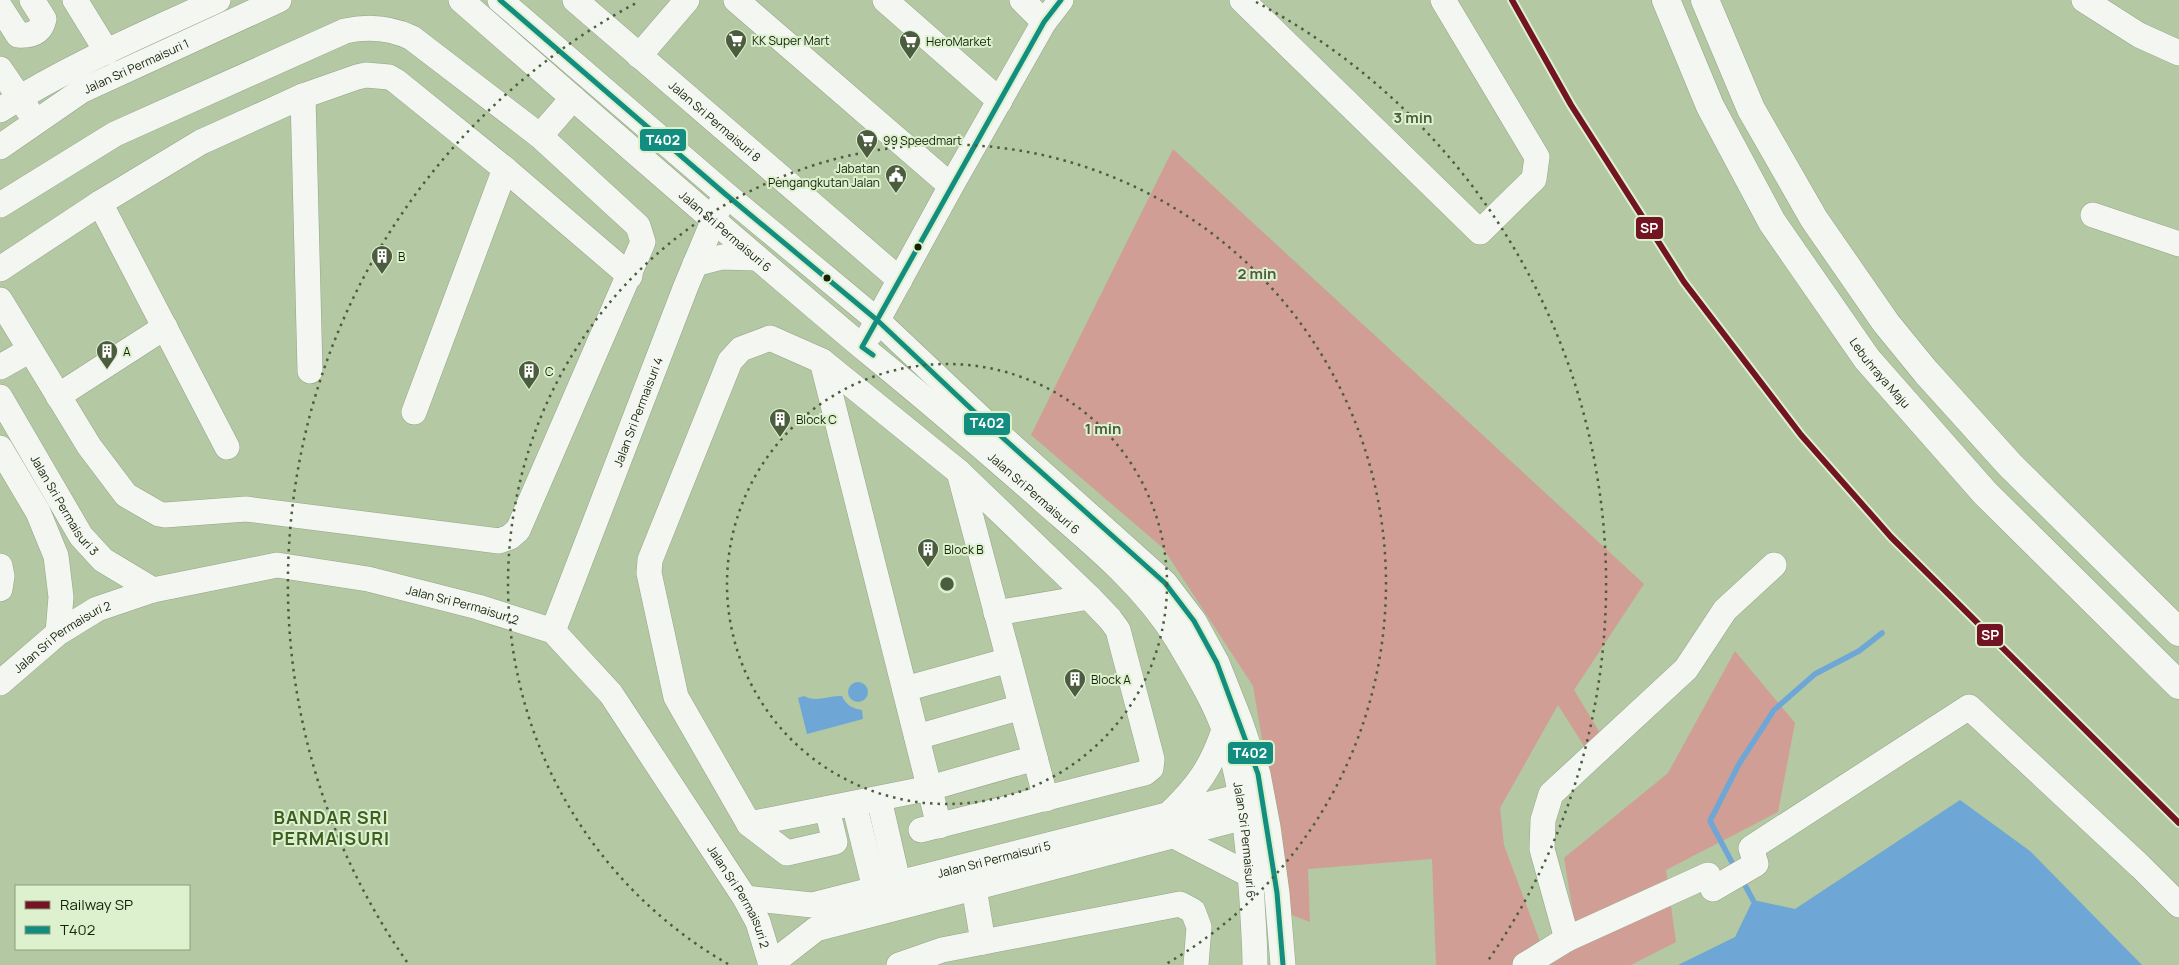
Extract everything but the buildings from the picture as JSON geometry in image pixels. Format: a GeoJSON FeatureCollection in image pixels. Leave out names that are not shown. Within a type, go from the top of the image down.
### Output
{"type":"FeatureCollection","features":[{"type":"Feature","properties":{"kind":"highway","name":"Lebuhraya Maju"},"geometry":{"type":"LineString","coordinates":[[1666,0],[1710,106],[1772,222],[1867,359],[1985,493],[2179,685]]}},
{"type":"Feature","properties":{"kind":"highway"},"geometry":{"type":"LineString","coordinates":[[1704,0],[1751,110],[1814,219],[1886,323],[1926,372],[2010,465],[2179,632]]}},
{"type":"Feature","properties":{"kind":"street"},"geometry":{"type":"LineString","coordinates":[[0,7],[18,35],[28,36],[36,33],[43,26],[44,18],[32,0]]}},
{"type":"Feature","properties":{"kind":"street"},"geometry":{"type":"LineString","coordinates":[[75,0],[107,52]]}},
{"type":"Feature","properties":{"kind":"street","name":"Jalan Sri Permaisuri 1"},"geometry":{"type":"LineString","coordinates":[[9,104],[107,52],[218,0]]}},
{"type":"Feature","properties":{"kind":"street","name":"Jalan Sri Permaisuri 1"},"geometry":{"type":"LineString","coordinates":[[0,147],[36,120],[81,91],[279,0]]}},
{"type":"Feature","properties":{"kind":"street","name":"Jalan Sri Permaisuri 6"},"geometry":{"type":"LineString","coordinates":[[461,0],[714,220],[755,258],[979,444],[1129,578],[1175,636],[1197,674],[1224,730],[1246,806],[1255,965]]}},
{"type":"Feature","properties":{"kind":"street","name":"Jalan Sri Permaisuri 6"},"geometry":{"type":"LineString","coordinates":[[500,0],[724,193],[877,320],[983,420],[1165,583],[1194,621],[1217,663],[1258,774],[1268,827],[1277,893],[1283,965]]}},
{"type":"Feature","properties":{"kind":"street","name":"Jalan Sri Permaisuri 8"},"geometry":{"type":"LineString","coordinates":[[575,0],[900,280]]}},
{"type":"Feature","properties":{"kind":"street"},"geometry":{"type":"LineString","coordinates":[[639,56],[687,0]]}},
{"type":"Feature","properties":{"kind":"street"},"geometry":{"type":"LineString","coordinates":[[736,0],[951,186]]}},
{"type":"Feature","properties":{"kind":"street"},"geometry":{"type":"LineString","coordinates":[[885,0],[1000,101]]}},
{"type":"Feature","properties":{"kind":"street"},"geometry":{"type":"LineString","coordinates":[[1022,0],[1044,22]]}},
{"type":"Feature","properties":{"kind":"street"},"geometry":{"type":"LineString","coordinates":[[862,347],[1044,22],[1061,0]]}},
{"type":"Feature","properties":{"kind":"street"},"geometry":{"type":"LineString","coordinates":[[1242,0],[1480,232],[1534,179],[1537,157],[1443,0]]}},
{"type":"Feature","properties":{"kind":"street"},"geometry":{"type":"LineString","coordinates":[[2084,0],[2139,35],[2179,53]]}},
{"type":"Feature","properties":{"kind":"street"},"geometry":{"type":"LineString","coordinates":[[0,205],[115,134],[345,31],[362,27],[399,32],[412,38],[540,136],[638,226],[643,242],[630,276],[518,530],[510,537],[499,541],[246,509],[159,514],[126,495],[89,446],[0,300]]}},
{"type":"Feature","properties":{"kind":"street"},"geometry":{"type":"LineString","coordinates":[[0,69],[9,104],[36,120]]}},
{"type":"Feature","properties":{"kind":"street"},"geometry":{"type":"LineString","coordinates":[[0,269],[100,203],[201,142],[303,96],[366,75],[388,77],[505,169],[630,276]]}},
{"type":"Feature","properties":{"kind":"street"},"geometry":{"type":"LineString","coordinates":[[303,96],[310,371]]}},
{"type":"Feature","properties":{"kind":"street"},"geometry":{"type":"LineString","coordinates":[[540,136],[573,98]]}},
{"type":"Feature","properties":{"kind":"street"},"geometry":{"type":"LineString","coordinates":[[414,412],[505,169]]}},
{"type":"Feature","properties":{"kind":"street","name":"Jalan Sri Permaisuri 4"},"geometry":{"type":"LineString","coordinates":[[553,631],[694,264],[724,193]]}},
{"type":"Feature","properties":{"kind":"street"},"geometry":{"type":"LineString","coordinates":[[100,203],[227,448]]}},
{"type":"Feature","properties":{"kind":"street"},"geometry":{"type":"LineString","coordinates":[[2093,215],[2179,244]]}},
{"type":"Feature","properties":{"kind":"street"},"geometry":{"type":"LineString","coordinates":[[694,264],[722,257],[755,258]]}},
{"type":"Feature","properties":{"kind":"street"},"geometry":{"type":"LineString","coordinates":[[58,396],[165,327]]}},
{"type":"Feature","properties":{"kind":"street"},"geometry":{"type":"LineString","coordinates":[[822,361],[930,788],[930,828],[1145,774],[1151,768],[1152,759],[1118,630],[1110,619],[959,472],[822,361],[770,338],[748,346],[735,354],[730,361],[650,560],[649,573],[676,697],[749,824],[787,854],[835,842],[828,809]]}},
{"type":"Feature","properties":{"kind":"street"},"geometry":{"type":"LineString","coordinates":[[0,367],[30,350]]}},
{"type":"Feature","properties":{"kind":"street","name":"Jalan Sri Permaisuri 3"},"geometry":{"type":"LineString","coordinates":[[3,409],[81,536],[103,560],[153,590]]}},
{"type":"Feature","properties":{"kind":"street","name":"Jalan Sri Permaisuri 3"},"geometry":{"type":"LineString","coordinates":[[0,448],[38,512],[56,556],[61,597],[58,633]]}},
{"type":"Feature","properties":{"kind":"street"},"geometry":{"type":"LineString","coordinates":[[959,472],[1046,799]]}},
{"type":"Feature","properties":{"kind":"street"},"geometry":{"type":"LineString","coordinates":[[1567,939],[1542,849],[1543,820],[1551,794],[1686,669],[1725,610],[1774,565]]}},
{"type":"Feature","properties":{"kind":"street"},"geometry":{"type":"LineString","coordinates":[[0,566],[2,576],[0,589]]}},
{"type":"Feature","properties":{"kind":"street","name":"Jalan Sri Permaisuri 2"},"geometry":{"type":"LineString","coordinates":[[0,682],[58,633],[96,609],[153,590],[277,566],[368,578],[478,607],[553,631],[611,694],[745,898],[758,922],[771,964]]}},
{"type":"Feature","properties":{"kind":"street"},"geometry":{"type":"LineString","coordinates":[[996,613],[1088,598]]}},
{"type":"Feature","properties":{"kind":"street"},"geometry":{"type":"LineString","coordinates":[[905,689],[1009,660]]}},
{"type":"Feature","properties":{"kind":"street"},"geometry":{"type":"LineString","coordinates":[[917,737],[1021,707]]}},
{"type":"Feature","properties":{"kind":"street"},"geometry":{"type":"LineString","coordinates":[[1525,965],[1567,939],[1708,875],[1713,889],[1756,864],[1750,848],[1969,707],[2134,860],[2179,905]]}},
{"type":"Feature","properties":{"kind":"street"},"geometry":{"type":"LineString","coordinates":[[1224,730],[1215,757],[1170,824],[1250,875]]}},
{"type":"Feature","properties":{"kind":"street"},"geometry":{"type":"LineString","coordinates":[[749,824],[930,788],[1035,758]]}},
{"type":"Feature","properties":{"kind":"street"},"geometry":{"type":"LineString","coordinates":[[1258,774],[1246,806],[1268,827]]}},
{"type":"Feature","properties":{"kind":"street"},"geometry":{"type":"LineString","coordinates":[[878,799],[901,895]]}},
{"type":"Feature","properties":{"kind":"street"},"geometry":{"type":"LineString","coordinates":[[854,804],[878,901]]}},
{"type":"Feature","properties":{"kind":"street","name":"Jalan Sri Permaisuri 5"},"geometry":{"type":"LineString","coordinates":[[771,964],[816,929],[878,901],[1170,824],[1246,806]]}},
{"type":"Feature","properties":{"kind":"street"},"geometry":{"type":"LineString","coordinates":[[965,878],[976,944]]}},
{"type":"Feature","properties":{"kind":"street","name":"Jalan Sri Permaisuri 5"},"geometry":{"type":"LineString","coordinates":[[745,898],[812,905],[878,901]]}},
{"type":"Feature","properties":{"kind":"street"},"geometry":{"type":"LineString","coordinates":[[899,965],[942,950],[1180,904],[1194,911],[1199,927],[1196,965]]}},
{"type":"Feature","properties":{"kind":"shaded area"},"geometry":{"type":"Polygon","coordinates":[[[1173,149],[1644,584],[1574,690],[1600,733],[1586,749],[1558,705],[1500,808],[1504,845],[1546,958],[1578,943],[1564,858],[1668,773],[1735,651],[1795,723],[1778,812],[1666,870],[1676,942],[1631,965],[1436,965],[1432,859],[1308,869],[1310,922],[1292,915],[1253,686],[1163,548],[1031,435],[1173,149]]]}},
{"type":"Feature","properties":{"kind":"water"},"geometry":{"type":"Polygon","coordinates":[[[858,682],[865,685],[868,692],[865,699],[858,702],[851,699],[848,692],[851,685],[858,682]]]}},
{"type":"Feature","properties":{"kind":"water"},"geometry":{"type":"Polygon","coordinates":[[[804,696],[818,699],[842,696],[850,706],[862,710],[863,719],[807,734],[798,698],[804,696]]]}},
{"type":"Feature","properties":{"kind":"water"},"geometry":{"type":"Polygon","coordinates":[[[1960,800],[2030,851],[2142,965],[1678,965],[1735,937],[1753,900],[1795,909],[1960,800]]]}},
{"type":"Feature","properties":{"kind":"waterway"},"geometry":{"type":"LineString","coordinates":[[1735,868],[1710,821],[1739,764],[1774,710],[1815,674],[1859,651],[1882,633]]}},
{"type":"Feature","properties":{"kind":"waterway"},"geometry":{"type":"LineString","coordinates":[[1741,878],[1753,900]]}},
{"type":"Feature","properties":{"kind":"rail line","name":"SP"},"geometry":{"type":"LineString","coordinates":[[1512,0],[1571,105],[1684,282],[1801,435],[1891,537],[2179,823]]}},
{"type":"Feature","properties":{"kind":"transit line","name":"T402"},"geometry":{"type":"LineString","coordinates":[[500,0],[724,193],[877,320],[983,420],[1165,583],[1194,621],[1217,663],[1258,774],[1277,893],[1283,965]]}},
{"type":"Feature","properties":{"kind":"transit line","name":"T402"},"geometry":{"type":"LineString","coordinates":[[873,355],[862,347],[1044,22],[1061,0]]}},
{"type":"Feature","properties":{"kind":"place","name":"KK Super Mart"},"geometry":{"type":"Point","coordinates":[736,59]}},
{"type":"Feature","properties":{"kind":"place","name":"HeroMarket"},"geometry":{"type":"Point","coordinates":[910,60]}},
{"type":"Feature","properties":{"kind":"place","name":"99 Speedmart"},"geometry":{"type":"Point","coordinates":[867,159]}},
{"type":"Feature","properties":{"kind":"place","name":"Jabatan Pengangkutan Jalan"},"geometry":{"type":"Point","coordinates":[896,194]}},
{"type":"Feature","properties":{"kind":"place","name":"B"},"geometry":{"type":"Point","coordinates":[382,275]}},
{"type":"Feature","properties":{"kind":"place","name":"A"},"geometry":{"type":"Point","coordinates":[107,370]}},
{"type":"Feature","properties":{"kind":"place","name":"C"},"geometry":{"type":"Point","coordinates":[529,390]}},
{"type":"Feature","properties":{"kind":"place","name":"Block C"},"geometry":{"type":"Point","coordinates":[780,438]}},
{"type":"Feature","properties":{"kind":"place","name":"Block B"},"geometry":{"type":"Point","coordinates":[928,568]}},
{"type":"Feature","properties":{"kind":"place","name":"Block A"},"geometry":{"type":"Point","coordinates":[1075,698]}},
{"type":"Feature","properties":{"kind":"district","name":"BANDAR SRI PERMAISURI"},"geometry":{"type":"Point","coordinates":[331,828]}}]}
